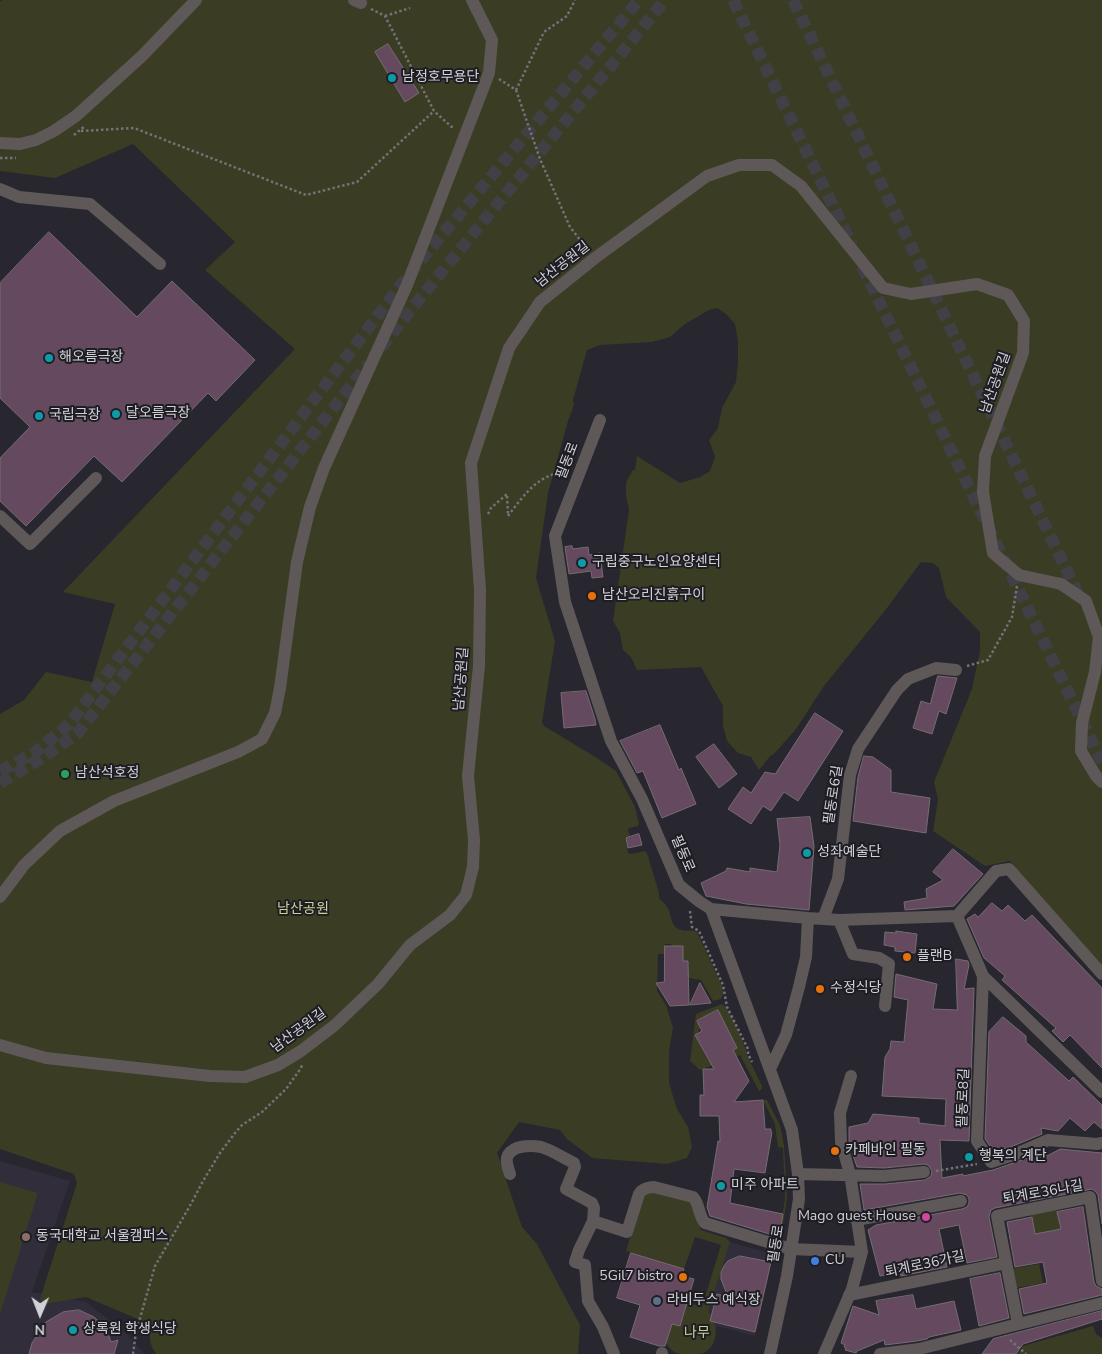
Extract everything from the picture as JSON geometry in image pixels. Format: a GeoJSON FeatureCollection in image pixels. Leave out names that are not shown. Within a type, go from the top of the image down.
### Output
{"type":"FeatureCollection","features":[{"type":"Feature","properties":{"kind":"street"},"geometry":{"type":"LineString","coordinates":[[0,144],[20,144],[36,140],[54,131],[76,116],[142,56],[196,0]]}},
{"type":"Feature","properties":{"kind":"street"},"geometry":{"type":"LineString","coordinates":[[0,897],[24,865],[60,831],[114,801],[238,752],[262,739],[277,705],[297,562],[310,507],[324,468],[407,285],[489,74],[492,40],[472,0]]}},
{"type":"Feature","properties":{"kind":"street","name":"남산공원길"},"geometry":{"type":"LineString","coordinates":[[0,1045],[46,1058],[210,1076],[245,1077],[278,1065],[301,1051],[334,1025],[378,984],[410,945],[450,915],[466,895],[473,867],[474,840],[468,776],[479,666],[480,590],[471,463],[509,348],[540,302],[595,258],[707,176],[739,165],[772,165],[801,186],[882,288],[910,294],[977,284],[1008,295],[1024,321],[1023,353],[985,456],[983,492],[993,553],[1019,575],[1061,584],[1086,601],[1099,637],[1096,672],[1082,723],[1081,751],[1096,776],[1102,782]]}},
{"type":"Feature","properties":{"kind":"street"},"geometry":{"type":"LineString","coordinates":[[0,189],[19,197],[90,204],[160,264]]}},
{"type":"Feature","properties":{"kind":"street","name":"필동로"},"geometry":{"type":"LineString","coordinates":[[600,420],[555,536],[565,602],[611,742],[642,799],[679,885],[711,909],[792,1130],[800,1199],[788,1276],[770,1354]]}},
{"type":"Feature","properties":{"kind":"street"},"geometry":{"type":"LineString","coordinates":[[0,516],[30,544],[96,478]]}},
{"type":"Feature","properties":{"kind":"street","name":"필동로6길"},"geometry":{"type":"LineString","coordinates":[[823,919],[838,879],[850,774],[858,749],[897,690],[908,678],[936,668],[956,670]]}},
{"type":"Feature","properties":{"kind":"street"},"geometry":{"type":"LineString","coordinates":[[711,909],[839,920],[956,916],[996,871],[1009,869],[1102,974]]}},
{"type":"Feature","properties":{"kind":"street","name":"필동로8길"},"geometry":{"type":"LineString","coordinates":[[956,916],[983,976],[1102,1092]]}},
{"type":"Feature","properties":{"kind":"street"},"geometry":{"type":"LineString","coordinates":[[770,1069],[786,1035],[799,987],[806,957],[808,918]]}},
{"type":"Feature","properties":{"kind":"street"},"geometry":{"type":"LineString","coordinates":[[839,920],[853,954],[880,958],[888,964],[886,1006]]}},
{"type":"Feature","properties":{"kind":"street","name":"필동로8길"},"geometry":{"type":"LineString","coordinates":[[983,976],[977,1141],[991,1162]]}},
{"type":"Feature","properties":{"kind":"street"},"geometry":{"type":"LineString","coordinates":[[824,1354],[849,1294],[862,1252],[850,1174],[841,1142],[840,1113],[851,1076]]}},
{"type":"Feature","properties":{"kind":"street"},"geometry":{"type":"LineString","coordinates":[[991,1162],[1016,1154],[1048,1140],[1102,1143]]}},
{"type":"Feature","properties":{"kind":"street"},"geometry":{"type":"LineString","coordinates":[[510,1174],[507,1162],[508,1155],[516,1147],[542,1147],[574,1163],[575,1167],[566,1189],[592,1203],[594,1208],[592,1221],[574,1262],[585,1266],[588,1301],[604,1327],[614,1354]]}},
{"type":"Feature","properties":{"kind":"street"},"geometry":{"type":"LineString","coordinates":[[798,1174],[809,1176],[850,1174],[884,1176],[924,1172]]}},
{"type":"Feature","properties":{"kind":"street"},"geometry":{"type":"LineString","coordinates":[[592,1221],[627,1232],[639,1194],[650,1187],[654,1187],[693,1197],[696,1200],[701,1219],[704,1223],[791,1249],[862,1252]]}},
{"type":"Feature","properties":{"kind":"street","name":"퇴계로36나길"},"geometry":{"type":"LineString","coordinates":[[1012,1326],[1006,1263],[997,1216],[1090,1197],[1102,1281]]}},
{"type":"Feature","properties":{"kind":"street"},"geometry":{"type":"LineString","coordinates":[[856,1220],[962,1201]]}},
{"type":"Feature","properties":{"kind":"street","name":"퇴계로36가길"},"geometry":{"type":"LineString","coordinates":[[849,1294],[1006,1263]]}},
{"type":"Feature","properties":{"kind":"street"},"geometry":{"type":"LineString","coordinates":[[880,1354],[919,1349],[1102,1303]]}},
{"type":"Feature","properties":{"kind":"path"},"geometry":{"type":"LineString","coordinates":[[516,90],[544,32],[567,16],[575,0]]}},
{"type":"Feature","properties":{"kind":"path"},"geometry":{"type":"LineString","coordinates":[[357,2],[385,16],[434,111],[464,138]]}},
{"type":"Feature","properties":{"kind":"path"},"geometry":{"type":"LineString","coordinates":[[385,16],[410,8]]}},
{"type":"Feature","properties":{"kind":"path"},"geometry":{"type":"LineString","coordinates":[[489,74],[516,90],[540,159],[570,227],[595,258]]}},
{"type":"Feature","properties":{"kind":"path"},"geometry":{"type":"LineString","coordinates":[[81,131],[134,128],[306,195],[357,182],[434,111]]}},
{"type":"Feature","properties":{"kind":"path"},"geometry":{"type":"LineString","coordinates":[[476,538],[491,508],[507,494],[508,516],[536,483],[555,473],[580,471]]}},
{"type":"Feature","properties":{"kind":"path"},"geometry":{"type":"LineString","coordinates":[[956,670],[988,660],[1012,617],[1019,575]]}},
{"type":"Feature","properties":{"kind":"path"},"geometry":{"type":"LineString","coordinates":[[688,892],[692,927],[699,931],[723,985],[727,1007],[748,1049],[752,1063]]}},
{"type":"Feature","properties":{"kind":"path"},"geometry":{"type":"LineString","coordinates":[[133,1354],[136,1332],[155,1266],[164,1249],[203,1180],[235,1133],[242,1125],[262,1112],[286,1089],[301,1068],[303,1059],[301,1051]]}},
{"type":"Feature","properties":{"kind":"path"},"geometry":{"type":"LineString","coordinates":[[924,1172],[991,1162]]}},
{"type":"Feature","properties":{"kind":"path"},"geometry":{"type":"LineString","coordinates":[[1012,1326],[1008,1339],[1026,1354]]}},
{"type":"Feature","properties":{"kind":"shaded area","name":"동국대학교 서울캠퍼스"},"geometry":{"type":"Polygon","coordinates":[[[0,1161],[70,1181],[32,1292],[86,1302],[127,1334],[144,1354],[0,1354],[0,1161]]]}},
{"type":"Feature","properties":{"kind":"shaded area"},"geometry":{"type":"Polygon","coordinates":[[[730,1242],[773,1254],[755,1336],[704,1323],[730,1242]]]}},
{"type":"Feature","properties":{"kind":"green space","name":"남산공원"},"geometry":{"type":"Polygon","coordinates":[[[2,0],[1102,0],[1102,967],[1010,861],[985,866],[933,831],[938,800],[934,782],[972,689],[980,651],[980,632],[946,597],[939,568],[933,563],[921,562],[887,608],[824,686],[796,729],[759,770],[751,757],[738,753],[727,741],[723,726],[723,706],[701,667],[637,670],[631,657],[623,650],[620,633],[613,621],[629,510],[626,482],[633,470],[635,470],[637,456],[680,483],[700,477],[710,471],[715,457],[709,440],[718,428],[722,408],[736,382],[738,342],[735,324],[717,308],[709,310],[685,324],[670,337],[652,342],[600,345],[587,350],[573,400],[574,405],[548,493],[536,578],[555,641],[542,722],[544,726],[616,771],[635,807],[639,824],[629,828],[630,836],[625,837],[628,853],[645,851],[647,853],[659,898],[669,910],[673,923],[677,928],[683,931],[697,932],[722,986],[723,994],[721,999],[713,1001],[701,980],[684,977],[684,974],[688,973],[688,961],[683,961],[671,944],[665,944],[665,954],[658,954],[657,991],[666,1005],[673,1028],[669,1051],[669,1083],[677,1109],[688,1127],[692,1147],[687,1158],[667,1164],[592,1158],[567,1139],[560,1130],[519,1122],[497,1153],[522,1227],[537,1244],[580,1325],[578,1354],[156,1354],[151,1344],[147,1323],[86,1297],[45,1304],[40,1299],[77,1183],[74,1174],[0,1149],[0,714],[24,700],[46,672],[92,682],[115,604],[63,592],[295,349],[205,270],[235,242],[133,144],[55,178],[0,171],[0,2],[2,0]]]}},
{"type":"Feature","properties":{"kind":"green space"},"geometry":{"type":"Polygon","coordinates":[[[722,1004],[726,1008],[736,1025],[762,1089],[759,1091],[740,1055],[700,1070],[690,1061],[696,1014],[722,1004]],[[718,1010],[697,1021],[700,1027],[695,1035],[709,1061],[737,1048],[718,1010]]]}},
{"type":"Feature","properties":{"kind":"green space"},"geometry":{"type":"Polygon","coordinates":[[[763,1100],[767,1100],[780,1125],[784,1145],[787,1198],[781,1238],[779,1238],[785,1198],[783,1148],[778,1147],[775,1124],[763,1100]]]}},
{"type":"Feature","properties":{"kind":"green space"},"geometry":{"type":"Polygon","coordinates":[[[0,1182],[38,1193],[0,1314],[0,1182]]]}},
{"type":"Feature","properties":{"kind":"green space","name":"나무"},"geometry":{"type":"Polygon","coordinates":[[[654,1189],[685,1197],[691,1204],[701,1230],[726,1238],[730,1242],[708,1312],[716,1328],[715,1339],[704,1353],[678,1353],[673,1351],[666,1343],[672,1324],[680,1326],[687,1304],[702,1307],[721,1245],[695,1237],[684,1269],[626,1251],[643,1195],[654,1189]]]}},
{"type":"Feature","properties":{"kind":"green space"},"geometry":{"type":"Polygon","coordinates":[[[1056,1207],[1066,1257],[1041,1262],[1030,1212],[1056,1207]]]}},
{"type":"Feature","properties":{"kind":"green space"},"geometry":{"type":"Polygon","coordinates":[[[1039,1264],[1043,1283],[1016,1288],[1011,1269],[1039,1264]]]}},
{"type":"Feature","properties":{"kind":"green space"},"geometry":{"type":"Polygon","coordinates":[[[1093,1326],[1096,1334],[1102,1338],[1102,1354],[1018,1354],[1023,1346],[1093,1326]]]}},
{"type":"Feature","properties":{"kind":"building"},"geometry":{"type":"Polygon","coordinates":[[[388,44],[419,93],[405,102],[375,52],[388,44]]]}},
{"type":"Feature","properties":{"kind":"building","name":"달오름극장"},"geometry":{"type":"Polygon","coordinates":[[[49,232],[137,317],[172,281],[255,360],[216,401],[208,393],[122,482],[94,456],[26,526],[0,501],[0,458],[30,427],[0,398],[0,283],[49,232]]]}},
{"type":"Feature","properties":{"kind":"building","name":"구립중구노인요양센터"},"geometry":{"type":"Polygon","coordinates":[[[572,546],[573,549],[588,547],[589,555],[600,553],[603,577],[592,578],[591,571],[569,574],[565,547],[572,546]]]}},
{"type":"Feature","properties":{"kind":"building"},"geometry":{"type":"Polygon","coordinates":[[[938,676],[957,678],[946,714],[939,711],[932,734],[913,728],[921,701],[930,704],[938,676]]]}},
{"type":"Feature","properties":{"kind":"building"},"geometry":{"type":"Polygon","coordinates":[[[586,691],[596,725],[564,728],[561,693],[586,691]]]}},
{"type":"Feature","properties":{"kind":"building"},"geometry":{"type":"Polygon","coordinates":[[[815,713],[843,731],[798,801],[784,792],[771,811],[763,806],[751,824],[728,809],[743,787],[751,793],[765,772],[775,774],[815,713]]]}},
{"type":"Feature","properties":{"kind":"building"},"geometry":{"type":"Polygon","coordinates":[[[660,725],[696,804],[662,818],[643,771],[637,773],[620,741],[660,725]]]}},
{"type":"Feature","properties":{"kind":"building"},"geometry":{"type":"Polygon","coordinates":[[[714,744],[737,774],[719,788],[696,757],[714,744]]]}},
{"type":"Feature","properties":{"kind":"building"},"geometry":{"type":"Polygon","coordinates":[[[864,756],[873,757],[891,770],[891,792],[930,798],[926,833],[853,821],[858,777],[864,756]]]}},
{"type":"Feature","properties":{"kind":"building"},"geometry":{"type":"Polygon","coordinates":[[[810,817],[814,846],[809,910],[746,904],[706,896],[701,883],[726,871],[727,868],[750,872],[750,868],[777,872],[780,845],[777,819],[810,817]]]}},
{"type":"Feature","properties":{"kind":"building"},"geometry":{"type":"Polygon","coordinates":[[[639,834],[642,845],[628,848],[626,838],[639,834]]]}},
{"type":"Feature","properties":{"kind":"building"},"geometry":{"type":"Polygon","coordinates":[[[953,849],[983,874],[954,906],[905,910],[904,902],[927,898],[926,889],[943,880],[933,872],[953,849]]]}},
{"type":"Feature","properties":{"kind":"building"},"geometry":{"type":"Polygon","coordinates":[[[992,903],[1002,911],[1008,905],[1025,921],[1032,915],[1102,988],[1102,1068],[1070,1035],[1063,1042],[1052,1031],[1056,1028],[1002,980],[1005,976],[984,958],[967,919],[975,914],[978,917],[992,903]]]}},
{"type":"Feature","properties":{"kind":"building"},"geometry":{"type":"Polygon","coordinates":[[[896,931],[917,934],[915,953],[895,951],[895,947],[884,945],[885,932],[896,933],[896,931]]]}},
{"type":"Feature","properties":{"kind":"building"},"geometry":{"type":"Polygon","coordinates":[[[665,946],[683,946],[683,961],[688,961],[689,1005],[670,1006],[656,983],[664,982],[665,946]]]}},
{"type":"Feature","properties":{"kind":"building"},"geometry":{"type":"Polygon","coordinates":[[[956,959],[968,961],[969,965],[964,989],[974,988],[969,1141],[940,1140],[942,1178],[993,1170],[1046,1150],[1047,1156],[1060,1149],[1102,1153],[1102,1224],[1098,1195],[1092,1189],[995,1208],[991,1210],[989,1217],[997,1257],[967,1263],[959,1225],[939,1229],[947,1267],[901,1276],[900,1272],[880,1276],[868,1230],[876,1225],[962,1209],[967,1207],[969,1203],[967,1195],[960,1193],[864,1210],[860,1184],[885,1184],[925,1180],[931,1176],[932,1171],[928,1165],[924,1164],[884,1168],[857,1167],[852,1144],[849,1141],[849,1127],[868,1123],[873,1114],[919,1118],[919,1123],[945,1126],[946,1099],[882,1096],[885,1057],[890,1049],[891,1041],[904,1042],[908,1000],[894,997],[896,974],[937,984],[933,1009],[957,1010],[956,959]]]}},
{"type":"Feature","properties":{"kind":"building"},"geometry":{"type":"Polygon","coordinates":[[[700,983],[711,1003],[690,1005],[700,983]]]}},
{"type":"Feature","properties":{"kind":"building"},"geometry":{"type":"Polygon","coordinates":[[[718,1010],[737,1048],[733,1050],[749,1081],[734,1102],[763,1100],[765,1129],[771,1129],[772,1132],[765,1173],[734,1169],[730,1203],[783,1214],[779,1237],[710,1216],[707,1207],[718,1141],[720,1142],[719,1116],[700,1116],[700,1095],[704,1095],[703,1069],[714,1069],[695,1035],[702,1031],[697,1021],[718,1010]]]}},
{"type":"Feature","properties":{"kind":"building"},"geometry":{"type":"Polygon","coordinates":[[[1003,1017],[1026,1036],[1026,1042],[1069,1081],[1073,1077],[1102,1105],[1102,1129],[1094,1122],[1085,1131],[1070,1118],[1058,1131],[1041,1128],[1042,1134],[994,1152],[985,1139],[989,1032],[1003,1017]]]}},
{"type":"Feature","properties":{"kind":"building"},"geometry":{"type":"Polygon","coordinates":[[[1083,1207],[1094,1282],[1096,1286],[1102,1289],[1102,1295],[1024,1314],[1019,1289],[1047,1283],[1043,1262],[1015,1267],[1007,1222],[1032,1217],[1035,1234],[1061,1229],[1057,1212],[1083,1207]]]}},
{"type":"Feature","properties":{"kind":"building","name":"라비두스 예식장"},"geometry":{"type":"Polygon","coordinates":[[[631,1253],[684,1269],[682,1276],[694,1279],[680,1326],[672,1324],[665,1346],[630,1337],[640,1305],[617,1298],[631,1253]]]}},
{"type":"Feature","properties":{"kind":"building"},"geometry":{"type":"Polygon","coordinates":[[[740,1256],[771,1262],[755,1332],[710,1321],[717,1294],[728,1297],[721,1279],[721,1272],[728,1261],[740,1256]]]}},
{"type":"Feature","properties":{"kind":"building"},"geometry":{"type":"Polygon","coordinates":[[[1000,1273],[1009,1318],[979,1326],[970,1279],[1000,1273]]]}},
{"type":"Feature","properties":{"kind":"building"},"geometry":{"type":"Polygon","coordinates":[[[913,1295],[916,1309],[954,1301],[961,1330],[917,1341],[885,1345],[884,1340],[856,1353],[845,1350],[845,1345],[841,1343],[853,1306],[879,1315],[876,1301],[913,1295]]]}},
{"type":"Feature","properties":{"kind":"building","name":"상록원 학생식당"},"geometry":{"type":"Polygon","coordinates":[[[79,1310],[94,1317],[106,1328],[111,1342],[118,1340],[114,1354],[29,1354],[32,1343],[46,1322],[63,1312],[79,1310]]]}},
{"type":"Feature","properties":{"kind":"building"},"geometry":{"type":"Polygon","coordinates":[[[1102,1311],[1102,1319],[1023,1344],[1016,1354],[982,1354],[993,1339],[1102,1311]]]}},
{"type":"Feature","properties":{"kind":"tunnel"},"geometry":{"type":"LineString","coordinates":[[0,771],[34,753],[69,724],[406,278],[639,0]]}},
{"type":"Feature","properties":{"kind":"tunnel"},"geometry":{"type":"LineString","coordinates":[[381,348],[665,0]]}},
{"type":"Feature","properties":{"kind":"tunnel"},"geometry":{"type":"LineString","coordinates":[[733,0],[852,245]]}},
{"type":"Feature","properties":{"kind":"tunnel"},"geometry":{"type":"LineString","coordinates":[[793,0],[1081,600]]}},
{"type":"Feature","properties":{"kind":"tunnel"},"geometry":{"type":"LineString","coordinates":[[862,266],[1102,762]]}},
{"type":"Feature","properties":{"kind":"tunnel"},"geometry":{"type":"LineString","coordinates":[[0,783],[77,734],[368,364]]}},
{"type":"Feature","properties":{"kind":"place","name":"남정호무용단"},"geometry":{"type":"Point","coordinates":[392,78]}},
{"type":"Feature","properties":{"kind":"place","name":"해오름극장"},"geometry":{"type":"Point","coordinates":[49,358]}},
{"type":"Feature","properties":{"kind":"place","name":"달오름극장"},"geometry":{"type":"Point","coordinates":[116,414]}},
{"type":"Feature","properties":{"kind":"place","name":"국립극장"},"geometry":{"type":"Point","coordinates":[39,416]}},
{"type":"Feature","properties":{"kind":"place","name":"구립중구노인요양센터"},"geometry":{"type":"Point","coordinates":[582,563]}},
{"type":"Feature","properties":{"kind":"place","name":"남산오리진흙구이"},"geometry":{"type":"Point","coordinates":[592,596]}},
{"type":"Feature","properties":{"kind":"place","name":"남산석호정"},"geometry":{"type":"Point","coordinates":[65,774]}},
{"type":"Feature","properties":{"kind":"place","name":"성좌예술단"},"geometry":{"type":"Point","coordinates":[807,853]}},
{"type":"Feature","properties":{"kind":"place","name":"플랜B"},"geometry":{"type":"Point","coordinates":[907,957]}},
{"type":"Feature","properties":{"kind":"place","name":"수정식당"},"geometry":{"type":"Point","coordinates":[820,989]}},
{"type":"Feature","properties":{"kind":"place","name":"카페바인 필동"},"geometry":{"type":"Point","coordinates":[835,1151]}},
{"type":"Feature","properties":{"kind":"place","name":"행복의 계단"},"geometry":{"type":"Point","coordinates":[969,1157]}},
{"type":"Feature","properties":{"kind":"place","name":"미주 아파트"},"geometry":{"type":"Point","coordinates":[721,1186]}},
{"type":"Feature","properties":{"kind":"place","name":"Mago guest House"},"geometry":{"type":"Point","coordinates":[926,1217]}},
{"type":"Feature","properties":{"kind":"place","name":"동국대학교 서울캠퍼스"},"geometry":{"type":"Point","coordinates":[26,1237]}},
{"type":"Feature","properties":{"kind":"place","name":"CU"},"geometry":{"type":"Point","coordinates":[815,1261]}},
{"type":"Feature","properties":{"kind":"place","name":"5Gil7 bistro"},"geometry":{"type":"Point","coordinates":[683,1277]}},
{"type":"Feature","properties":{"kind":"place","name":"라비두스 예식장"},"geometry":{"type":"Point","coordinates":[657,1301]}},
{"type":"Feature","properties":{"kind":"place","name":"상록원 학생식당"},"geometry":{"type":"Point","coordinates":[73,1330]}}]}
